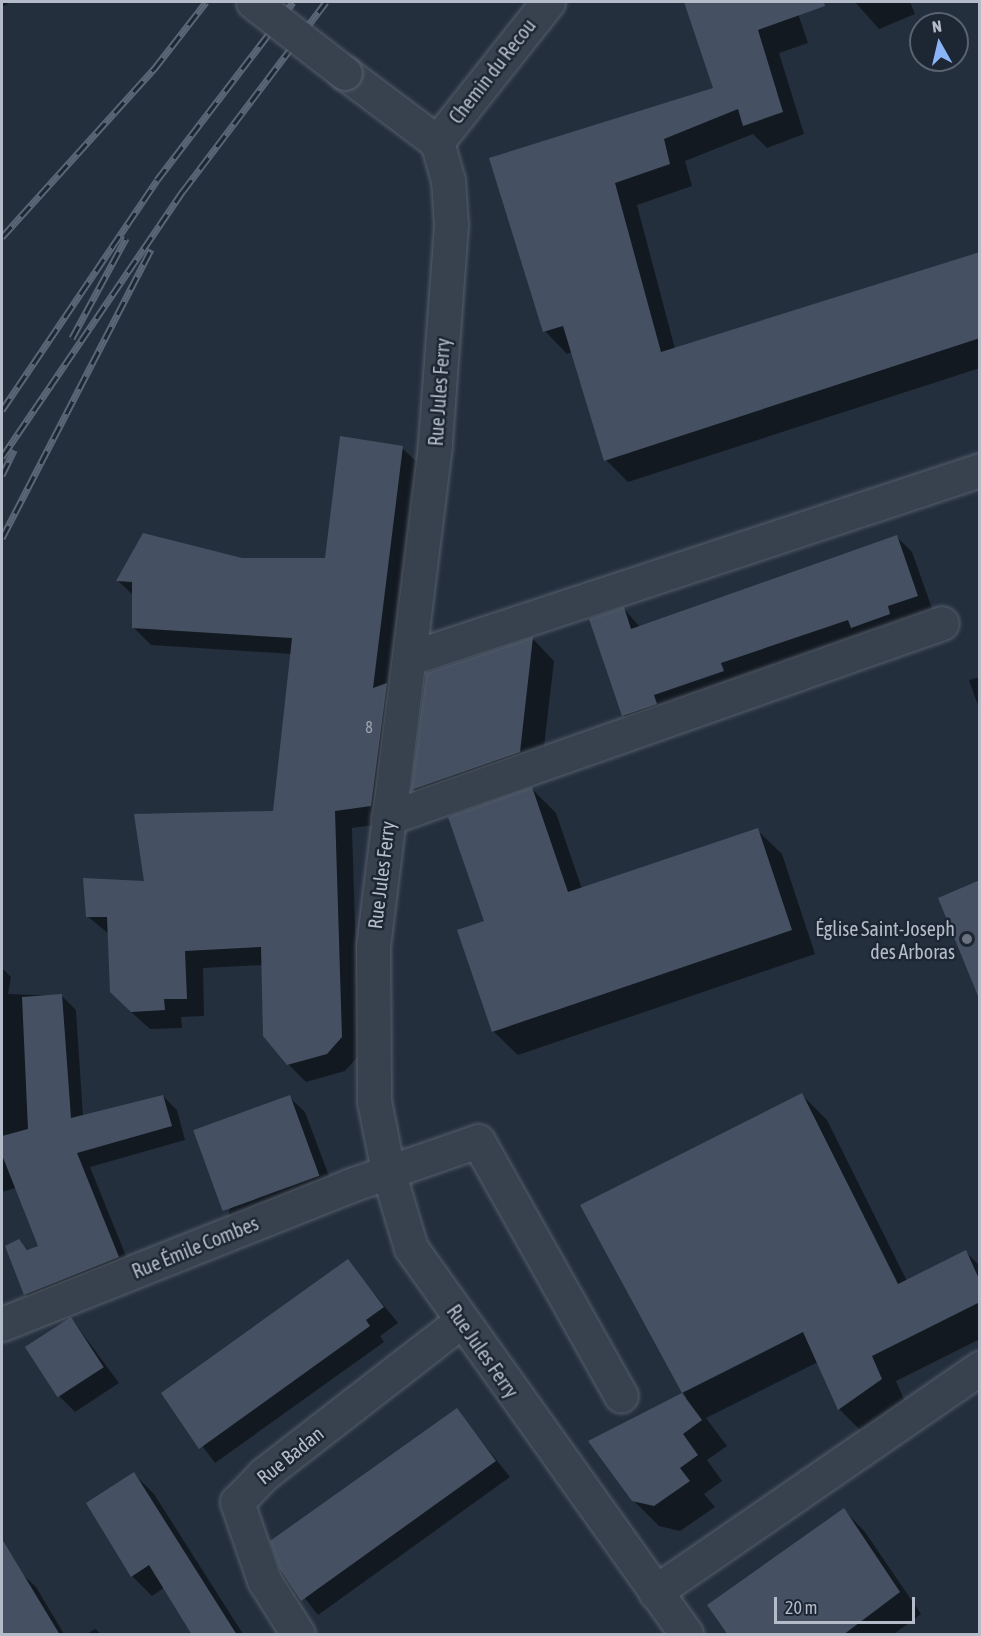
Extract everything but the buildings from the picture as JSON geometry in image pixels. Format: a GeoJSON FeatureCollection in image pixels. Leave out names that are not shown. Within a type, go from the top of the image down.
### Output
{"type":"FeatureCollection","features":[{"type":"Feature","properties":{"kind":"street"},"geometry":{"type":"LineString","coordinates":[[253,2],[437,142]]}},
{"type":"Feature","properties":{"kind":"street","name":"Chemin du Recou"},"geometry":{"type":"LineString","coordinates":[[437,142],[548,2]]}},
{"type":"Feature","properties":{"kind":"street","name":"Rue Jules Ferry"},"geometry":{"type":"LineString","coordinates":[[437,142],[448,180],[451,225],[435,445],[373,946],[374,1101],[388,1171],[411,1248],[686,1635]]}},
{"type":"Feature","properties":{"kind":"street"},"geometry":{"type":"LineString","coordinates":[[410,658],[980,470]]}},
{"type":"Feature","properties":{"kind":"street"},"geometry":{"type":"LineString","coordinates":[[388,818],[942,623]]}},
{"type":"Feature","properties":{"kind":"street","name":"Rue Émile Combes"},"geometry":{"type":"LineString","coordinates":[[2,1324],[388,1171],[478,1141],[621,1396]]}},
{"type":"Feature","properties":{"kind":"street","name":"Rue Badan"},"geometry":{"type":"LineString","coordinates":[[298,1635],[264,1580],[237,1502],[264,1474],[461,1321]]}},
{"type":"Feature","properties":{"kind":"street"},"geometry":{"type":"LineString","coordinates":[[655,1592],[980,1368]]}},
{"type":"Feature","properties":{"kind":"railway"},"geometry":{"type":"LineString","coordinates":[[2,237],[154,69],[206,2]]}},
{"type":"Feature","properties":{"kind":"railway"},"geometry":{"type":"LineString","coordinates":[[2,410],[157,180],[293,2]]}},
{"type":"Feature","properties":{"kind":"railway"},"geometry":{"type":"LineString","coordinates":[[2,457],[183,191],[326,2]]}},
{"type":"Feature","properties":{"kind":"railway"},"geometry":{"type":"LineString","coordinates":[[72,338],[126,238]]}},
{"type":"Feature","properties":{"kind":"railway"},"geometry":{"type":"LineString","coordinates":[[2,538],[151,249]]}},
{"type":"Feature","properties":{"kind":"railway"},"geometry":{"type":"LineString","coordinates":[[2,475],[14,450]]}},
{"type":"Feature","properties":{"kind":"place","name":"Église Saint-Joseph des Arboras"},"geometry":{"type":"Point","coordinates":[967,939]}}]}
